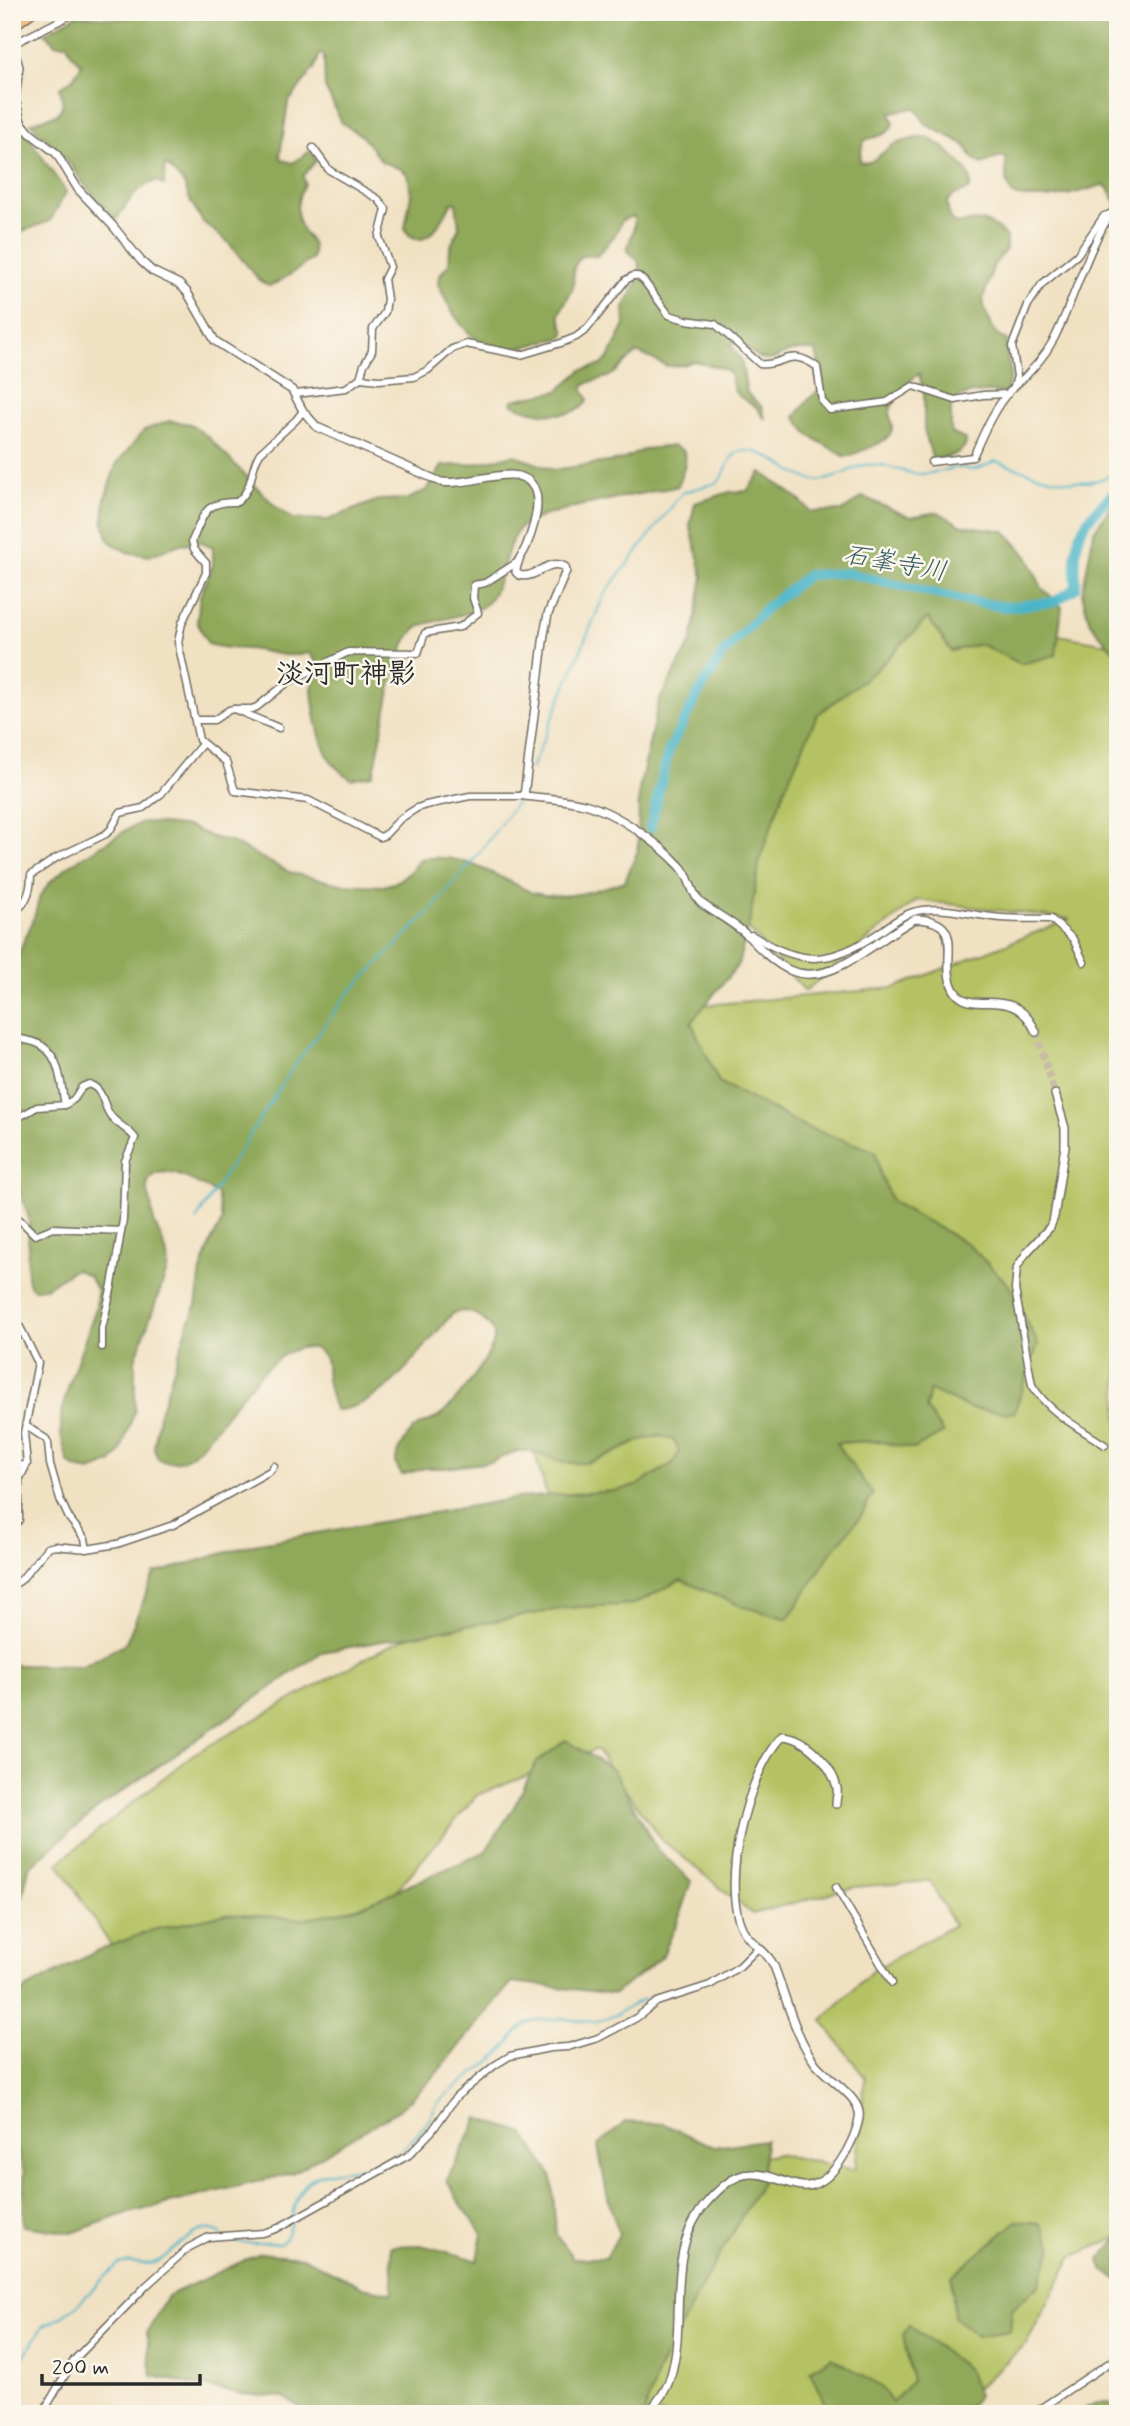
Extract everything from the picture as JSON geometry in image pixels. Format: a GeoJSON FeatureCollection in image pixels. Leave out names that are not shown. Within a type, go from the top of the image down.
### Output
{"type":"FeatureCollection","features":[{"type":"Feature","properties":{"kind":"highway"},"geometry":{"type":"LineString","coordinates":[[12,26],[31,12]]}},
{"type":"Feature","properties":{"kind":"street"},"geometry":{"type":"LineString","coordinates":[[77,12],[12,44],[19,67],[16,108],[26,129],[56,153],[78,189],[141,261],[152,271],[179,284],[187,292],[215,341],[296,394],[303,411],[317,427],[331,435],[433,480],[457,483],[513,475],[526,479],[537,495],[538,512],[526,549],[516,563],[485,583],[474,586],[473,598],[478,613],[460,627],[425,633],[418,653],[348,652],[287,683],[257,707],[229,710],[214,720],[196,720]]}},
{"type":"Feature","properties":{"kind":"street"},"geometry":{"type":"LineString","coordinates":[[296,394],[346,388],[359,378],[372,351],[373,329],[385,312],[387,302],[384,279],[390,264],[379,237],[386,209],[379,199],[329,170],[313,148]]}},
{"type":"Feature","properties":{"kind":"street"},"geometry":{"type":"LineString","coordinates":[[1013,388],[1017,376],[1012,346],[1035,293],[1077,255],[1104,216],[1115,212]]}},
{"type":"Feature","properties":{"kind":"street"},"geometry":{"type":"LineString","coordinates":[[931,462],[974,457],[981,439],[1008,394],[1035,367],[1055,337],[1085,265],[1115,212]]}},
{"type":"Feature","properties":{"kind":"street"},"geometry":{"type":"LineString","coordinates":[[359,378],[379,380],[414,377],[428,370],[452,349],[466,344],[521,355],[561,343],[587,329],[625,280],[638,276],[645,281],[670,315],[715,324],[760,364],[768,365],[790,356],[813,364],[817,367],[822,401],[830,410],[887,402],[913,386],[955,400],[1008,394]]}},
{"type":"Feature","properties":{"kind":"street"},"geometry":{"type":"LineString","coordinates":[[303,411],[256,458],[249,488],[242,499],[211,505],[192,541],[194,549],[206,563],[206,573],[182,622],[178,642],[199,740],[226,762],[234,791],[308,800],[380,837],[400,818],[417,808],[470,796],[524,796],[584,804],[612,815],[680,865],[701,904],[748,936],[756,947],[780,967],[793,972],[814,974],[842,965],[915,919],[935,923],[944,928],[949,936],[950,977],[958,995],[965,1000],[1015,1007],[1030,1019],[1036,1032]]}},
{"type":"Feature","properties":{"kind":"street"},"geometry":{"type":"LineString","coordinates":[[516,563],[516,572],[524,577],[530,577],[553,563],[562,565],[566,571],[548,614],[544,634],[524,796]]}},
{"type":"Feature","properties":{"kind":"street"},"geometry":{"type":"LineString","coordinates":[[234,709],[279,728]]}},
{"type":"Feature","properties":{"kind":"street"},"geometry":{"type":"LineString","coordinates":[[12,913],[19,909],[28,896],[31,875],[56,858],[106,834],[120,813],[143,808],[161,793],[202,744]]}},
{"type":"Feature","properties":{"kind":"street"},"geometry":{"type":"LineString","coordinates":[[748,936],[752,935],[777,949],[799,956],[832,957],[871,938],[903,915],[947,909],[994,918],[1051,919],[1073,939],[1084,962]]}},
{"type":"Feature","properties":{"kind":"street"},"geometry":{"type":"LineString","coordinates":[[12,949],[16,960],[12,970]]}},
{"type":"Feature","properties":{"kind":"street"},"geometry":{"type":"LineString","coordinates":[[12,1037],[43,1046],[53,1056],[60,1072],[65,1105]]}},
{"type":"Feature","properties":{"kind":"street"},"geometry":{"type":"LineString","coordinates":[[12,1121],[37,1107],[65,1105],[74,1099],[85,1084],[95,1087],[102,1094],[111,1117],[135,1138],[125,1161],[121,1231],[102,1328],[102,1347]]}},
{"type":"Feature","properties":{"kind":"street"},"geometry":{"type":"LineString","coordinates":[[1055,1094],[1065,1128],[1065,1146],[1054,1217],[1050,1227],[1017,1267],[1015,1289],[1032,1385],[1040,1398],[1058,1415],[1105,1445]]}},
{"type":"Feature","properties":{"kind":"street"},"geometry":{"type":"LineString","coordinates":[[12,1217],[20,1220],[35,1235],[53,1228],[121,1231]]}},
{"type":"Feature","properties":{"kind":"street"},"geometry":{"type":"LineString","coordinates":[[12,1322],[20,1327],[38,1363],[24,1433],[26,1465],[19,1480],[19,1520],[12,1528]]}},
{"type":"Feature","properties":{"kind":"street"},"geometry":{"type":"LineString","coordinates":[[26,1426],[48,1443],[50,1464],[60,1499],[69,1518],[85,1539],[87,1549]]}},
{"type":"Feature","properties":{"kind":"street"},"geometry":{"type":"LineString","coordinates":[[12,1466],[26,1465]]}},
{"type":"Feature","properties":{"kind":"street"},"geometry":{"type":"LineString","coordinates":[[12,1586],[21,1580],[47,1548],[55,1546],[87,1549],[117,1544],[173,1525],[274,1466]]}},
{"type":"Feature","properties":{"kind":"street"},"geometry":{"type":"LineString","coordinates":[[648,2414],[671,2377],[676,2348],[679,2259],[687,2234],[700,2210],[718,2190],[743,2175],[767,2175],[800,2186],[822,2182],[843,2157],[859,2118],[860,2109],[856,2102],[829,2078],[808,2053],[794,2024],[771,1958],[743,1930],[738,1915],[735,1854],[738,1833],[767,1756],[782,1736],[804,1743],[825,1765],[838,1790],[836,1804]]}},
{"type":"Feature","properties":{"kind":"street"},"geometry":{"type":"LineString","coordinates":[[836,1887],[892,1983]]}},
{"type":"Feature","properties":{"kind":"street"},"geometry":{"type":"LineString","coordinates":[[42,2414],[74,2360],[146,2286],[197,2242],[222,2235],[263,2233],[280,2227],[410,2155],[432,2131],[456,2097],[510,2056],[568,2047],[598,2038],[636,2018],[657,2002],[710,1985],[740,1966],[759,1947]]}},
{"type":"Feature","properties":{"kind":"street"},"geometry":{"type":"LineString","coordinates":[[1032,2414],[1118,2357]]}},
{"type":"Feature","properties":{"kind":"green space"},"geometry":{"type":"Polygon","coordinates":[[[134,12],[1070,12],[1087,24],[1104,22],[1118,12],[1118,206],[1103,185],[1047,198],[1013,195],[1006,181],[1006,157],[998,157],[982,164],[973,158],[964,144],[927,125],[915,108],[892,112],[892,127],[882,135],[865,140],[860,162],[876,159],[893,145],[919,137],[936,142],[960,163],[971,179],[970,189],[952,196],[947,202],[949,217],[955,224],[977,221],[988,223],[1006,237],[1006,249],[994,265],[983,299],[992,326],[999,337],[1007,340],[1011,373],[1006,393],[969,394],[951,403],[951,433],[966,440],[966,444],[951,456],[932,457],[924,430],[924,393],[919,374],[894,403],[890,412],[890,434],[876,445],[846,457],[810,436],[795,417],[820,390],[822,378],[816,351],[791,351],[775,359],[766,360],[737,342],[730,344],[741,360],[747,393],[762,407],[765,419],[756,407],[734,390],[730,375],[725,369],[694,361],[667,366],[639,353],[613,374],[582,388],[588,399],[583,406],[564,413],[541,413],[519,407],[511,403],[512,400],[558,391],[582,370],[602,365],[610,356],[625,325],[624,308],[638,281],[640,268],[638,260],[627,250],[634,228],[633,216],[622,220],[615,235],[597,256],[581,256],[574,267],[573,288],[559,314],[565,333],[563,337],[522,347],[490,346],[466,330],[438,284],[439,276],[449,264],[450,248],[459,227],[456,203],[452,202],[430,234],[419,240],[409,235],[405,228],[411,194],[408,175],[401,169],[382,162],[362,136],[342,123],[325,87],[324,58],[323,54],[320,54],[315,67],[288,103],[280,155],[282,160],[293,163],[310,151],[316,161],[303,176],[305,184],[297,208],[301,228],[312,243],[312,259],[269,286],[259,280],[228,242],[203,222],[184,184],[168,166],[165,165],[164,185],[157,181],[144,187],[133,196],[116,220],[83,183],[69,162],[31,123],[58,114],[63,104],[60,88],[73,78],[82,64],[73,56],[67,44],[55,44],[45,33],[77,15],[123,19],[135,16],[134,12]]]}},
{"type":"Feature","properties":{"kind":"green space"},"geometry":{"type":"Polygon","coordinates":[[[12,114],[66,192],[50,221],[12,235],[12,114]]]}},
{"type":"Feature","properties":{"kind":"green space"},"geometry":{"type":"Polygon","coordinates":[[[169,421],[191,424],[208,437],[275,506],[293,519],[328,520],[378,500],[408,499],[427,490],[442,466],[473,464],[514,455],[553,470],[622,460],[645,449],[673,446],[684,451],[685,464],[678,486],[570,508],[531,521],[519,529],[509,547],[495,591],[483,606],[468,613],[423,625],[408,639],[394,675],[373,775],[351,779],[333,764],[322,742],[313,699],[315,660],[309,653],[283,655],[208,644],[197,622],[200,596],[213,565],[213,547],[202,542],[180,544],[149,556],[127,552],[109,541],[103,522],[105,498],[116,465],[144,430],[169,421]]]}},
{"type":"Feature","properties":{"kind":"green space"},"geometry":{"type":"Polygon","coordinates":[[[761,472],[797,498],[811,512],[842,511],[863,497],[909,517],[938,512],[961,525],[1005,531],[1027,556],[1042,588],[1062,607],[1056,655],[1021,664],[980,644],[951,651],[928,618],[877,669],[817,715],[785,788],[760,858],[750,920],[738,965],[691,1022],[719,1082],[806,1127],[875,1151],[881,1176],[892,1202],[968,1244],[1009,1285],[1038,1344],[1014,1413],[971,1409],[930,1390],[926,1408],[943,1433],[914,1449],[877,1441],[836,1443],[873,1494],[861,1516],[832,1551],[788,1619],[741,1606],[681,1580],[634,1604],[566,1608],[322,1652],[97,1809],[29,1867],[12,1947],[12,1665],[83,1666],[126,1643],[154,1574],[254,1544],[518,1498],[613,1491],[636,1486],[673,1463],[679,1452],[674,1440],[661,1436],[641,1440],[587,1463],[564,1463],[531,1451],[517,1451],[490,1462],[424,1468],[402,1475],[395,1463],[404,1441],[416,1427],[438,1417],[447,1409],[473,1377],[493,1344],[494,1333],[490,1326],[476,1315],[461,1311],[453,1313],[386,1387],[353,1407],[335,1410],[328,1386],[326,1362],[320,1352],[312,1348],[296,1349],[263,1371],[194,1453],[177,1461],[159,1460],[154,1448],[159,1415],[196,1307],[201,1271],[222,1221],[217,1194],[179,1175],[158,1173],[151,1177],[147,1187],[153,1220],[165,1247],[168,1264],[135,1360],[135,1410],[120,1453],[111,1463],[90,1471],[76,1468],[68,1462],[61,1435],[61,1413],[96,1308],[97,1291],[89,1276],[75,1269],[45,1288],[34,1289],[29,1285],[29,1218],[19,1190],[12,1146],[12,967],[33,921],[40,896],[51,881],[70,865],[144,822],[190,827],[231,842],[291,873],[341,884],[383,886],[394,883],[409,873],[420,859],[434,858],[469,863],[531,892],[545,895],[580,894],[625,881],[638,850],[639,790],[658,703],[692,640],[703,577],[690,525],[695,503],[730,492],[747,491],[761,472]]]}},
{"type":"Feature","properties":{"kind":"green space"},"geometry":{"type":"Polygon","coordinates":[[[1118,496],[1118,656],[1090,623],[1082,594],[1094,531],[1118,496]]]}},
{"type":"Feature","properties":{"kind":"green space"},"geometry":{"type":"Polygon","coordinates":[[[930,611],[1118,646],[1118,2237],[1072,2257],[1026,2344],[948,2414],[606,2414],[671,2179],[777,2154],[855,2170],[865,2078],[822,2020],[872,1971],[954,1925],[930,1881],[854,1887],[752,1914],[661,1839],[596,1749],[477,1795],[369,1923],[133,1980],[58,1863],[192,1755],[375,1653],[566,1557],[522,1413],[683,1007],[894,988],[1070,919],[917,900],[805,991],[726,904],[816,690],[930,611]]]}},
{"type":"Feature","properties":{"kind":"green space"},"geometry":{"type":"Polygon","coordinates":[[[566,1740],[613,1770],[657,1849],[691,1881],[662,1957],[615,1994],[512,1982],[430,2081],[399,2110],[292,2173],[121,2215],[72,2233],[23,2226],[24,2172],[12,2135],[12,2003],[27,1988],[99,1950],[152,1930],[226,1914],[304,1919],[357,1908],[485,1852],[514,1807],[536,1763],[566,1740]]]}},
{"type":"Feature","properties":{"kind":"green space"},"geometry":{"type":"Polygon","coordinates":[[[478,2118],[524,2133],[552,2177],[556,2235],[573,2258],[606,2258],[619,2234],[607,2194],[598,2146],[625,2122],[664,2124],[714,2147],[765,2140],[761,2183],[705,2280],[658,2371],[644,2414],[311,2414],[284,2397],[239,2394],[152,2376],[147,2333],[167,2296],[260,2253],[302,2257],[363,2287],[393,2293],[391,2246],[421,2245],[477,2260],[482,2233],[447,2180],[478,2118]]]}},
{"type":"Feature","properties":{"kind":"green space"},"geometry":{"type":"Polygon","coordinates":[[[1017,2221],[1040,2223],[1053,2246],[1038,2286],[1012,2309],[1010,2331],[976,2336],[954,2316],[952,2276],[1017,2221]]]}},
{"type":"Feature","properties":{"kind":"green space"},"geometry":{"type":"Polygon","coordinates":[[[1118,2237],[1118,2280],[1103,2270],[1100,2260],[1118,2237]]]}},
{"type":"Feature","properties":{"kind":"green space"},"geometry":{"type":"Polygon","coordinates":[[[909,2325],[968,2370],[978,2395],[963,2414],[829,2414],[810,2371],[831,2357],[881,2387],[892,2403],[912,2381],[903,2334],[909,2325]]]}},
{"type":"Feature","properties":{"kind":"green space"},"geometry":{"type":"Polygon","coordinates":[[[1100,2402],[1118,2403],[1118,2414],[1085,2414],[1086,2407],[1100,2402]]]}},
{"type":"Feature","properties":{"kind":"waterway"},"geometry":{"type":"LineString","coordinates":[[531,769],[604,595],[682,493],[718,482],[738,452],[753,451],[762,454],[813,480],[833,478],[872,464],[922,474],[958,468],[976,469],[996,461],[1041,476],[1076,482],[1106,477],[1118,469]]}},
{"type":"Feature","properties":{"kind":"waterway","name":"石峯寺川"},"geometry":{"type":"LineString","coordinates":[[650,828],[669,750],[722,655],[767,607],[808,575],[848,573],[962,600],[1007,607],[1054,602],[1076,588],[1076,554],[1081,532],[1095,512],[1118,488]]}},
{"type":"Feature","properties":{"kind":"waterway"},"geometry":{"type":"LineString","coordinates":[[196,1220],[292,1069],[347,995],[433,908],[480,852],[518,800]]}},
{"type":"Feature","properties":{"kind":"waterway"},"geometry":{"type":"LineString","coordinates":[[292,2217],[298,2196],[307,2183],[318,2175],[379,2164],[399,2152],[424,2126],[438,2103],[500,2053],[529,2022],[561,2019],[597,2021],[644,1999]]}},
{"type":"Feature","properties":{"kind":"waterway"},"geometry":{"type":"LineString","coordinates":[[227,2238],[241,2243],[281,2243],[291,2223]]}},
{"type":"Feature","properties":{"kind":"waterway"},"geometry":{"type":"LineString","coordinates":[[12,2376],[42,2327],[76,2306],[118,2264],[156,2262],[195,2233],[204,2230],[222,2234]]}},
{"type":"Feature","properties":{"kind":"tunnel"},"geometry":{"type":"LineString","coordinates":[[1036,1032],[1055,1094]]}},
{"type":"Feature","properties":{"kind":"district","name":"淡河町神影"},"geometry":{"type":"Point","coordinates":[346,674]}}]}
